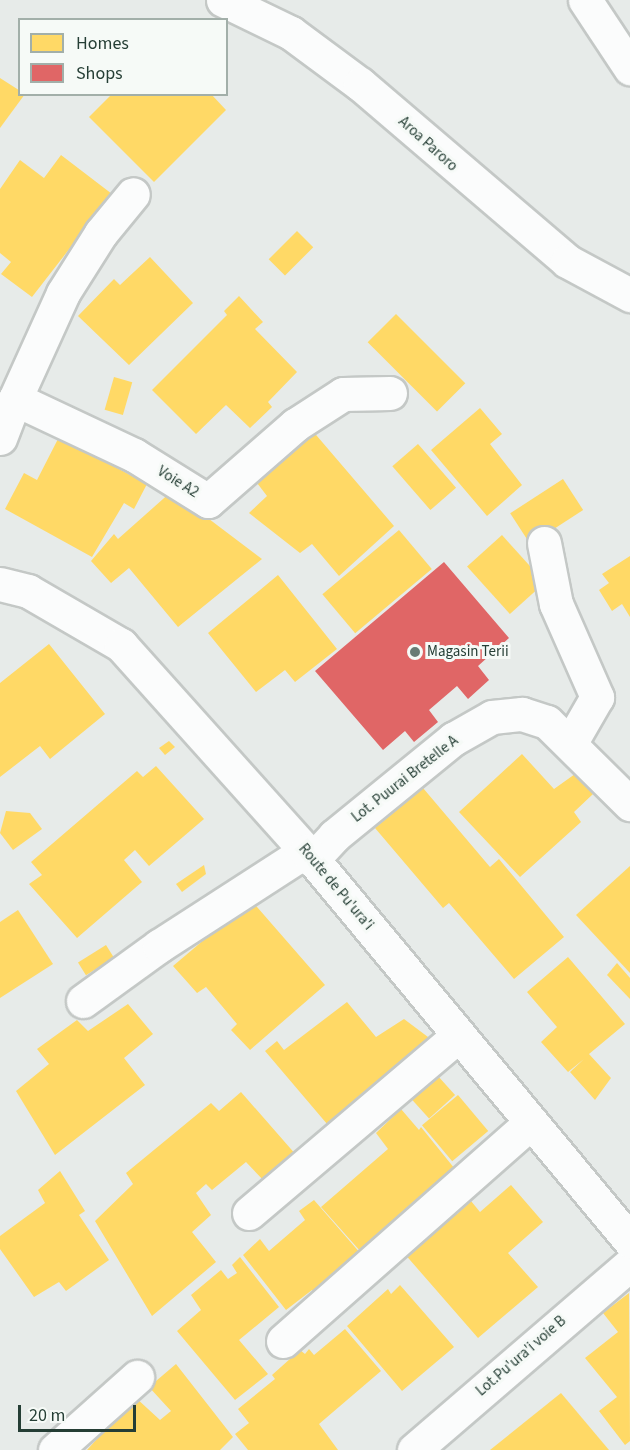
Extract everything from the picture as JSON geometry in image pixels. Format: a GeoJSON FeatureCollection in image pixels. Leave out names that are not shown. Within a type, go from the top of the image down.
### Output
{"type":"FeatureCollection","features":[{"type":"Feature","properties":{"kind":"street","name":"Aroa Paroro"},"geometry":{"type":"LineString","coordinates":[[223,0],[291,33],[360,84],[567,261],[630,295]]}},
{"type":"Feature","properties":{"kind":"street"},"geometry":{"type":"LineString","coordinates":[[585,0],[630,68]]}},
{"type":"Feature","properties":{"kind":"street"},"geometry":{"type":"LineString","coordinates":[[0,438],[63,293],[101,233],[133,194]]}},
{"type":"Feature","properties":{"kind":"street","name":"Voie A2"},"geometry":{"type":"LineString","coordinates":[[15,399],[125,450],[208,501],[296,425],[343,394],[390,393]]}},
{"type":"Feature","properties":{"kind":"street"},"geometry":{"type":"LineString","coordinates":[[544,543],[556,604],[597,697],[570,744]]}},
{"type":"Feature","properties":{"kind":"street","name":"Route de Pu'ura'i"},"geometry":{"type":"LineString","coordinates":[[0,584],[28,591],[121,645],[309,856],[630,1241]]}},
{"type":"Feature","properties":{"kind":"street","name":"Lot. Puurai Bretelle A"},"geometry":{"type":"LineString","coordinates":[[83,1001],[159,946],[309,856],[444,747],[492,717],[522,714],[547,722],[630,804]]}},
{"type":"Feature","properties":{"kind":"street"},"geometry":{"type":"LineString","coordinates":[[249,1213],[459,1035]]}},
{"type":"Feature","properties":{"kind":"street"},"geometry":{"type":"LineString","coordinates":[[282,1341],[531,1122]]}},
{"type":"Feature","properties":{"kind":"street","name":"Lot.Pu'ura'i voie B"},"geometry":{"type":"LineString","coordinates":[[414,1450],[630,1264]]}},
{"type":"Feature","properties":{"kind":"street"},"geometry":{"type":"LineString","coordinates":[[55,1450],[137,1377]]}},
{"type":"Feature","properties":{"kind":"building: Homes"},"geometry":{"type":"Polygon","coordinates":[[[0,78],[18,90],[18,96],[24,96],[0,128],[0,78]]]}},
{"type":"Feature","properties":{"kind":"building: Homes"},"geometry":{"type":"Polygon","coordinates":[[[110,96],[213,96],[226,110],[154,182],[89,117],[110,96]]]}},
{"type":"Feature","properties":{"kind":"building: Homes"},"geometry":{"type":"Polygon","coordinates":[[[61,155],[112,194],[32,297],[1,274],[11,262],[0,253],[0,189],[20,160],[44,178],[61,155]]]}},
{"type":"Feature","properties":{"kind":"building: Homes"},"geometry":{"type":"Polygon","coordinates":[[[297,231],[313,247],[285,276],[269,259],[297,231]]]}},
{"type":"Feature","properties":{"kind":"building: Homes"},"geometry":{"type":"Polygon","coordinates":[[[150,257],[193,303],[129,365],[78,316],[114,279],[120,285],[150,257]]]}},
{"type":"Feature","properties":{"kind":"building: Homes"},"geometry":{"type":"Polygon","coordinates":[[[239,296],[263,322],[255,329],[297,372],[268,402],[272,407],[250,428],[226,405],[196,434],[152,390],[227,315],[224,311],[239,296]]]}},
{"type":"Feature","properties":{"kind":"building: Homes"},"geometry":{"type":"Polygon","coordinates":[[[396,314],[465,383],[437,412],[368,342],[396,314]]]}},
{"type":"Feature","properties":{"kind":"building: Homes"},"geometry":{"type":"Polygon","coordinates":[[[114,377],[132,382],[123,415],[105,410],[114,377]]]}},
{"type":"Feature","properties":{"kind":"building: Homes"},"geometry":{"type":"Polygon","coordinates":[[[480,408],[502,434],[490,444],[522,485],[487,516],[431,450],[480,408]]]}},
{"type":"Feature","properties":{"kind":"building: Homes"},"geometry":{"type":"Polygon","coordinates":[[[311,429],[394,526],[339,576],[312,544],[300,553],[249,513],[267,496],[254,479],[311,429]]]}},
{"type":"Feature","properties":{"kind":"building: Homes"},"geometry":{"type":"Polygon","coordinates":[[[59,437],[147,484],[134,509],[124,503],[92,557],[5,509],[24,473],[37,480],[59,437]]]}},
{"type":"Feature","properties":{"kind":"building: Homes"},"geometry":{"type":"Polygon","coordinates":[[[418,444],[456,488],[430,510],[392,466],[418,444]]]}},
{"type":"Feature","properties":{"kind":"building: Homes"},"geometry":{"type":"Polygon","coordinates":[[[563,479],[583,510],[530,544],[510,513],[563,479]]]}},
{"type":"Feature","properties":{"kind":"building: Homes"},"geometry":{"type":"Polygon","coordinates":[[[172,491],[262,559],[178,627],[129,568],[111,583],[91,561],[114,534],[118,539],[172,491]]]}},
{"type":"Feature","properties":{"kind":"building: Homes"},"geometry":{"type":"Polygon","coordinates":[[[399,530],[432,569],[355,633],[322,594],[399,530]]]}},
{"type":"Feature","properties":{"kind":"building: Homes"},"geometry":{"type":"Polygon","coordinates":[[[502,535],[545,583],[510,614],[467,566],[502,535]]]}},
{"type":"Feature","properties":{"kind":"building: Homes"},"geometry":{"type":"Polygon","coordinates":[[[630,556],[630,617],[622,604],[612,611],[599,590],[609,583],[602,574],[630,556]]]}},
{"type":"Feature","properties":{"kind":"building: Homes"},"geometry":{"type":"Polygon","coordinates":[[[278,575],[337,649],[295,682],[285,670],[256,692],[208,633],[278,575]]]}},
{"type":"Feature","properties":{"kind":"building: Homes"},"geometry":{"type":"Polygon","coordinates":[[[49,644],[105,714],[50,759],[40,746],[0,777],[0,683],[49,644]]]}},
{"type":"Feature","properties":{"kind":"building: Homes"},"geometry":{"type":"Polygon","coordinates":[[[169,741],[175,747],[165,755],[159,748],[169,741]]]}},
{"type":"Feature","properties":{"kind":"building: Homes"},"geometry":{"type":"Polygon","coordinates":[[[522,754],[554,789],[575,774],[593,794],[574,812],[581,822],[520,877],[459,812],[522,754]]]}},
{"type":"Feature","properties":{"kind":"building: Homes"},"geometry":{"type":"Polygon","coordinates":[[[156,766],[204,819],[149,866],[135,850],[124,860],[142,882],[77,938],[29,884],[42,875],[31,862],[137,771],[143,777],[156,766]]]}},
{"type":"Feature","properties":{"kind":"building: Homes"},"geometry":{"type":"Polygon","coordinates":[[[423,788],[490,867],[499,859],[564,937],[514,979],[449,903],[443,908],[375,828],[423,788]]]}},
{"type":"Feature","properties":{"kind":"building: Homes"},"geometry":{"type":"Polygon","coordinates":[[[6,811],[30,813],[42,829],[13,850],[0,833],[6,811]]]}},
{"type":"Feature","properties":{"kind":"building: Homes"},"geometry":{"type":"Polygon","coordinates":[[[204,865],[206,874],[182,892],[176,884],[204,865]]]}},
{"type":"Feature","properties":{"kind":"building: Homes"},"geometry":{"type":"Polygon","coordinates":[[[630,866],[630,973],[576,915],[630,866]]]}},
{"type":"Feature","properties":{"kind":"building: Homes"},"geometry":{"type":"Polygon","coordinates":[[[251,900],[325,985],[250,1050],[231,1030],[237,1024],[206,987],[197,993],[173,966],[251,900]]]}},
{"type":"Feature","properties":{"kind":"building: Homes"},"geometry":{"type":"Polygon","coordinates":[[[18,910],[53,964],[0,998],[0,922],[18,910]]]}},
{"type":"Feature","properties":{"kind":"building: Homes"},"geometry":{"type":"Polygon","coordinates":[[[106,945],[114,958],[86,975],[78,962],[106,945]]]}},
{"type":"Feature","properties":{"kind":"building: Homes"},"geometry":{"type":"Polygon","coordinates":[[[568,957],[625,1024],[589,1054],[611,1078],[595,1100],[570,1072],[584,1059],[568,1072],[541,1042],[557,1027],[527,992],[568,957]]]}},
{"type":"Feature","properties":{"kind":"building: Homes"},"geometry":{"type":"Polygon","coordinates":[[[617,963],[630,978],[630,999],[607,975],[617,963]]]}},
{"type":"Feature","properties":{"kind":"building: Homes"},"geometry":{"type":"Polygon","coordinates":[[[347,1002],[376,1037],[404,1019],[428,1037],[426,1046],[333,1131],[265,1051],[277,1041],[284,1050],[347,1002]]]}},
{"type":"Feature","properties":{"kind":"building: Homes"},"geometry":{"type":"Polygon","coordinates":[[[128,1004],[153,1034],[124,1058],[145,1085],[55,1155],[16,1091],[49,1064],[37,1049],[77,1020],[88,1031],[128,1004]]]}},
{"type":"Feature","properties":{"kind":"building: Homes"},"geometry":{"type":"Polygon","coordinates":[[[437,1075],[455,1095],[429,1118],[411,1098],[437,1075]]]}},
{"type":"Feature","properties":{"kind":"building: Homes"},"geometry":{"type":"Polygon","coordinates":[[[241,1092],[297,1156],[266,1183],[246,1162],[212,1190],[206,1184],[196,1193],[211,1215],[192,1232],[216,1262],[152,1316],[95,1221],[133,1184],[126,1173],[211,1103],[219,1111],[241,1092]]]}},
{"type":"Feature","properties":{"kind":"building: Homes"},"geometry":{"type":"Polygon","coordinates":[[[458,1095],[488,1131],[452,1161],[422,1125],[458,1095]]]}},
{"type":"Feature","properties":{"kind":"building: Homes"},"geometry":{"type":"Polygon","coordinates":[[[401,1109],[419,1130],[421,1127],[459,1174],[361,1252],[321,1207],[388,1149],[376,1133],[401,1109]]]}},
{"type":"Feature","properties":{"kind":"building: Homes"},"geometry":{"type":"Polygon","coordinates":[[[60,1171],[85,1211],[79,1215],[109,1260],[66,1291],[59,1282],[34,1297],[0,1249],[0,1236],[45,1203],[38,1190],[60,1171]]]}},
{"type":"Feature","properties":{"kind":"building: Homes"},"geometry":{"type":"Polygon","coordinates":[[[511,1185],[543,1222],[508,1253],[538,1287],[478,1338],[403,1252],[453,1209],[457,1214],[471,1201],[480,1212],[511,1185]]]}},
{"type":"Feature","properties":{"kind":"building: Homes"},"geometry":{"type":"Polygon","coordinates":[[[314,1200],[361,1254],[315,1294],[312,1290],[286,1310],[243,1255],[260,1239],[269,1251],[305,1220],[299,1211],[314,1200]]]}},
{"type":"Feature","properties":{"kind":"building: Homes"},"geometry":{"type":"Polygon","coordinates":[[[240,1257],[279,1307],[239,1340],[268,1374],[235,1400],[177,1331],[201,1310],[191,1295],[221,1270],[228,1279],[237,1273],[232,1265],[240,1257]]]}},
{"type":"Feature","properties":{"kind":"building: Homes"},"geometry":{"type":"Polygon","coordinates":[[[400,1285],[454,1347],[402,1391],[347,1326],[388,1289],[391,1294],[400,1285]]]}},
{"type":"Feature","properties":{"kind":"building: Homes"},"geometry":{"type":"Polygon","coordinates":[[[629,1293],[630,1441],[625,1445],[599,1411],[617,1397],[585,1358],[618,1332],[603,1313],[629,1293]]]}},
{"type":"Feature","properties":{"kind":"building: Homes"},"geometry":{"type":"Polygon","coordinates":[[[345,1329],[381,1371],[319,1424],[338,1450],[248,1450],[235,1434],[249,1423],[238,1409],[275,1379],[272,1375],[300,1350],[305,1354],[309,1349],[314,1355],[345,1329]]]}},
{"type":"Feature","properties":{"kind":"building: Homes"},"geometry":{"type":"Polygon","coordinates":[[[176,1364],[233,1437],[220,1450],[87,1450],[135,1397],[160,1420],[171,1411],[149,1387],[176,1364]]]}},
{"type":"Feature","properties":{"kind":"building: Homes"},"geometry":{"type":"Polygon","coordinates":[[[561,1393],[609,1450],[490,1450],[561,1393]]]}},
{"type":"Feature","properties":{"kind":"building: Shops","name":"Magasin Terii"},"geometry":{"type":"Polygon","coordinates":[[[444,562],[509,638],[478,666],[489,680],[468,699],[457,686],[429,710],[438,722],[414,742],[405,731],[383,750],[315,671],[444,562]]]}},
{"type":"Feature","properties":{"kind":"place","name":"Magasin Terii"},"geometry":{"type":"Point","coordinates":[415,652]}}]}
